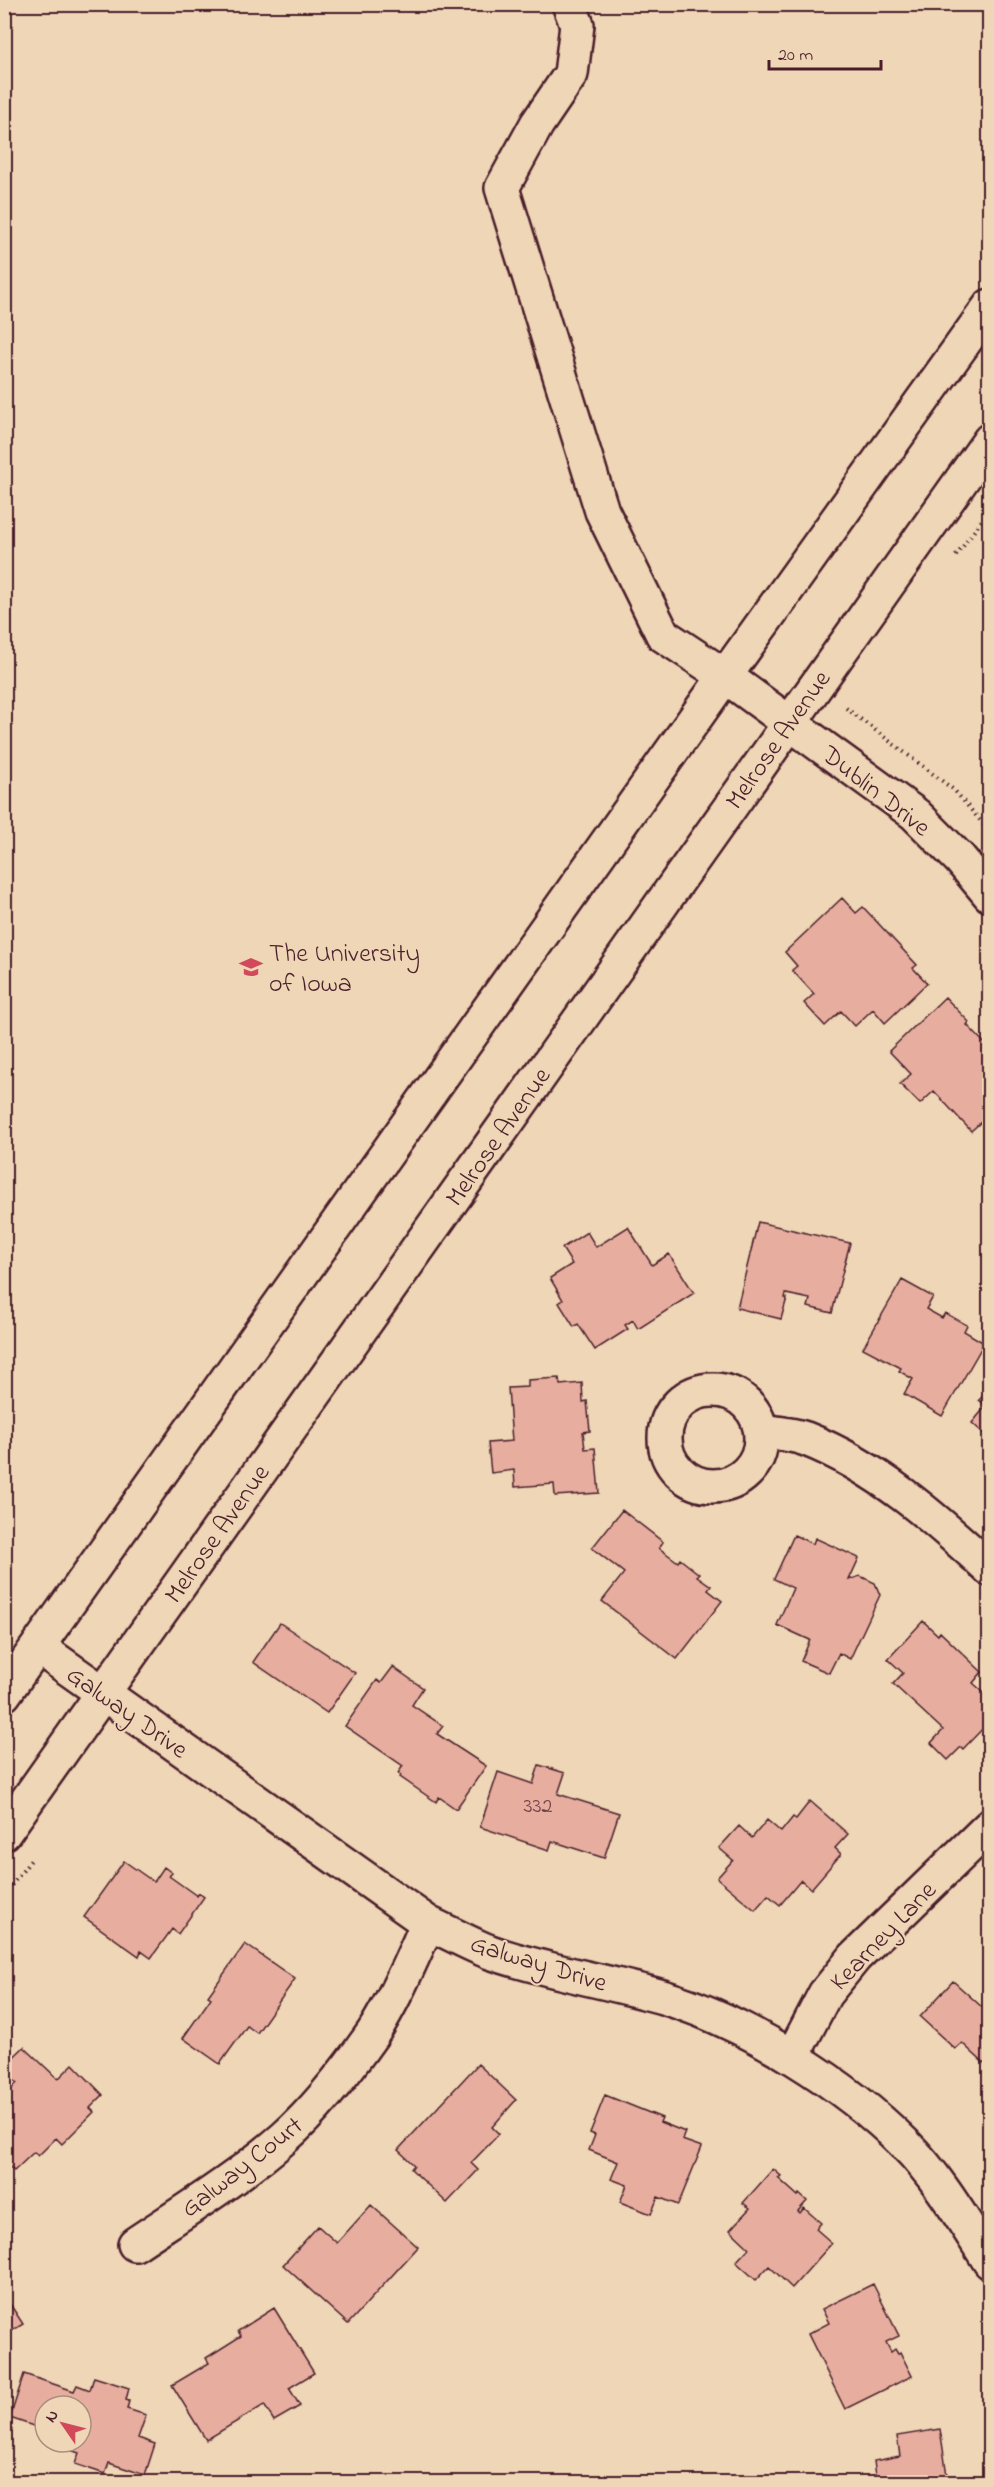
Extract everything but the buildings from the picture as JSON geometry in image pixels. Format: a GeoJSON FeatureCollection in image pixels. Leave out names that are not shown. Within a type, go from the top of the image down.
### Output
{"type":"FeatureCollection","features":[{"type":"Feature","properties":{"kind":"main road","name":"Dublin Drive"},"geometry":{"type":"LineString","coordinates":[[569,4],[577,25],[571,74],[537,124],[502,188],[602,511],[663,635],[725,676],[915,814],[960,859],[990,895]]}},
{"type":"Feature","properties":{"kind":"main road"},"geometry":{"type":"LineString","coordinates":[[4,1694],[990,306]]}},
{"type":"Feature","properties":{"kind":"main road","name":"Melrose Avenue"},"geometry":{"type":"LineString","coordinates":[[4,1833],[990,440]]}},
{"type":"Feature","properties":{"kind":"main road"},"geometry":{"type":"LineString","coordinates":[[761,1431],[804,1438],[856,1462],[933,1516],[990,1569]]}},
{"type":"Feature","properties":{"kind":"main road","name":"Galway Drive"},"geometry":{"type":"LineString","coordinates":[[38,1647],[428,1923],[489,1951],[552,1970],[667,1999],[735,2025],[792,2057],[848,2096],[906,2144],[953,2203],[990,2262]]}},
{"type":"Feature","properties":{"kind":"main road","name":"Kearney Lane"},"geometry":{"type":"LineString","coordinates":[[792,2057],[825,1994],[855,1957],[990,1826]]}},
{"type":"Feature","properties":{"kind":"main road","name":"Galway Court"},"geometry":{"type":"LineString","coordinates":[[135,2244],[235,2177],[286,2137],[332,2088],[374,2032],[399,1986],[428,1923]]}},
{"type":"Feature","properties":{"kind":"path"},"geometry":{"type":"LineString","coordinates":[[846,708],[954,790],[990,832]]}},
{"type":"Feature","properties":{"kind":"place","name":"The University of Iowa"},"geometry":{"type":"Point","coordinates":[251,967]}}]}
